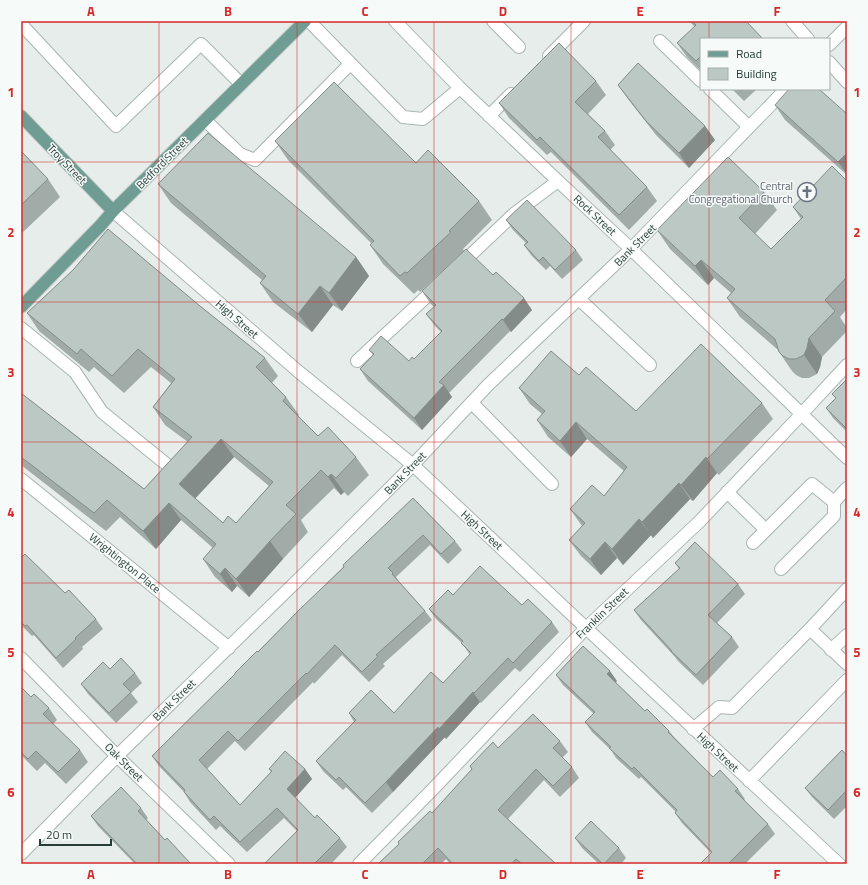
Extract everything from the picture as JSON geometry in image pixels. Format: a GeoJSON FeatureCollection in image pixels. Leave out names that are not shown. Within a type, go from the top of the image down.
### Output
{"type":"FeatureCollection","features":[{"type":"Feature","properties":{"kind":"main road","name":"Bedford Street"},"geometry":{"type":"LineString","coordinates":[[21,307],[113,211],[305,21]]}},
{"type":"Feature","properties":{"kind":"main road","name":"Troy Street"},"geometry":{"type":"LineString","coordinates":[[21,116],[113,211]]}},
{"type":"Feature","properties":{"kind":"street"},"geometry":{"type":"LineString","coordinates":[[309,21],[403,117],[423,119],[460,88]]}},
{"type":"Feature","properties":{"kind":"street","name":"Rock Street"},"geometry":{"type":"LineString","coordinates":[[395,21],[460,88],[631,249],[847,458]]}},
{"type":"Feature","properties":{"kind":"street"},"geometry":{"type":"LineString","coordinates":[[493,21],[519,47]]}},
{"type":"Feature","properties":{"kind":"street"},"geometry":{"type":"LineString","coordinates":[[539,66],[583,21]]}},
{"type":"Feature","properties":{"kind":"street"},"geometry":{"type":"LineString","coordinates":[[792,21],[807,38]]}},
{"type":"Feature","properties":{"kind":"street"},"geometry":{"type":"LineString","coordinates":[[21,24],[116,126],[201,44],[242,84]]}},
{"type":"Feature","properties":{"kind":"street"},"geometry":{"type":"LineString","coordinates":[[830,44],[847,27]]}},
{"type":"Feature","properties":{"kind":"street"},"geometry":{"type":"LineString","coordinates":[[660,41],[700,80]]}},
{"type":"Feature","properties":{"kind":"street"},"geometry":{"type":"LineString","coordinates":[[830,63],[847,82]]}},
{"type":"Feature","properties":{"kind":"street"},"geometry":{"type":"LineString","coordinates":[[205,120],[240,154],[255,160],[350,64]]}},
{"type":"Feature","properties":{"kind":"street"},"geometry":{"type":"LineString","coordinates":[[489,116],[517,88]]}},
{"type":"Feature","properties":{"kind":"street"},"geometry":{"type":"LineString","coordinates":[[711,90],[749,127]]}},
{"type":"Feature","properties":{"kind":"street","name":"Bank Street"},"geometry":{"type":"LineString","coordinates":[[21,854],[117,756],[413,465],[488,386],[631,249],[785,90]]}},
{"type":"Feature","properties":{"kind":"street"},"geometry":{"type":"LineString","coordinates":[[357,361],[515,213],[558,181]]}},
{"type":"Feature","properties":{"kind":"street","name":"High Street"},"geometry":{"type":"LineString","coordinates":[[113,211],[299,372],[413,465],[693,729],[839,864]]}},
{"type":"Feature","properties":{"kind":"street"},"geometry":{"type":"LineString","coordinates":[[579,299],[650,365]]}},
{"type":"Feature","properties":{"kind":"street"},"geometry":{"type":"LineString","coordinates":[[21,328],[75,372],[102,412],[171,468]]}},
{"type":"Feature","properties":{"kind":"street","name":"Franklin Street"},"geometry":{"type":"LineString","coordinates":[[359,864],[434,788],[586,628],[698,522],[847,365]]}},
{"type":"Feature","properties":{"kind":"street"},"geometry":{"type":"LineString","coordinates":[[472,403],[552,484]]}},
{"type":"Feature","properties":{"kind":"street","name":"Wrightington Place"},"geometry":{"type":"LineString","coordinates":[[21,479],[228,648]]}},
{"type":"Feature","properties":{"kind":"street"},"geometry":{"type":"LineString","coordinates":[[753,543],[812,484],[834,502]]}},
{"type":"Feature","properties":{"kind":"street"},"geometry":{"type":"LineString","coordinates":[[781,569],[834,516],[834,502],[847,488]]}},
{"type":"Feature","properties":{"kind":"street"},"geometry":{"type":"LineString","coordinates":[[727,492],[766,530]]}},
{"type":"Feature","properties":{"kind":"street"},"geometry":{"type":"LineString","coordinates":[[693,729],[719,707],[732,708],[847,589]]}},
{"type":"Feature","properties":{"kind":"street"},"geometry":{"type":"LineString","coordinates":[[810,629],[847,664]]}},
{"type":"Feature","properties":{"kind":"street"},"geometry":{"type":"LineString","coordinates":[[832,650],[847,635]]}},
{"type":"Feature","properties":{"kind":"street","name":"Oak Street"},"geometry":{"type":"LineString","coordinates":[[21,658],[117,756],[229,864]]}},
{"type":"Feature","properties":{"kind":"street"},"geometry":{"type":"LineString","coordinates":[[749,781],[847,680]]}},
{"type":"Feature","properties":{"kind":"building"},"geometry":{"type":"Polygon","coordinates":[[[692,21],[746,21],[762,38],[700,38],[700,57],[696,61],[677,43],[696,25],[692,21]]]}},
{"type":"Feature","properties":{"kind":"building"},"geometry":{"type":"Polygon","coordinates":[[[559,43],[596,81],[575,102],[605,131],[598,137],[647,187],[619,215],[540,137],[537,140],[499,103],[559,43]]]}},
{"type":"Feature","properties":{"kind":"building"},"geometry":{"type":"Polygon","coordinates":[[[638,63],[705,126],[679,153],[646,121],[618,85],[638,63]]]}},
{"type":"Feature","properties":{"kind":"building"},"geometry":{"type":"Polygon","coordinates":[[[334,82],[416,163],[428,150],[479,201],[449,231],[451,232],[407,273],[405,272],[400,276],[370,245],[374,241],[275,141],[334,82]]]}},
{"type":"Feature","properties":{"kind":"building"},"geometry":{"type":"Polygon","coordinates":[[[788,90],[820,90],[847,114],[847,153],[838,162],[775,105],[788,90]]]}},
{"type":"Feature","properties":{"kind":"building"},"geometry":{"type":"Polygon","coordinates":[[[208,133],[356,257],[329,293],[320,286],[298,314],[260,283],[266,276],[158,184],[208,133]]]}},
{"type":"Feature","properties":{"kind":"building"},"geometry":{"type":"Polygon","coordinates":[[[21,151],[48,179],[21,205],[21,151]]]}},
{"type":"Feature","properties":{"kind":"building"},"geometry":{"type":"Polygon","coordinates":[[[728,157],[764,192],[739,218],[771,249],[803,217],[793,207],[832,166],[847,181],[847,277],[825,300],[835,311],[809,338],[804,355],[796,359],[789,359],[783,356],[779,352],[775,339],[727,298],[735,289],[701,260],[695,266],[657,230],[728,157]]]}},
{"type":"Feature","properties":{"kind":"building"},"geometry":{"type":"Polygon","coordinates":[[[527,200],[576,250],[555,270],[543,257],[539,261],[524,245],[528,242],[506,220],[527,200]]]}},
{"type":"Feature","properties":{"kind":"building"},"geometry":{"type":"Polygon","coordinates":[[[108,229],[265,358],[256,367],[286,397],[283,401],[318,436],[328,427],[356,457],[336,478],[331,474],[328,477],[321,470],[286,505],[296,514],[236,579],[225,568],[220,574],[203,559],[216,544],[169,503],[143,531],[107,500],[94,513],[21,457],[21,393],[144,489],[192,437],[153,407],[175,379],[138,349],[112,376],[81,349],[77,354],[27,313],[73,270],[108,229]],[[221,439],[179,484],[223,523],[228,516],[236,523],[273,482],[221,439]]]}},
{"type":"Feature","properties":{"kind":"building"},"geometry":{"type":"Polygon","coordinates":[[[466,249],[493,275],[496,272],[524,298],[439,382],[444,385],[414,418],[360,369],[374,354],[369,350],[381,336],[409,361],[412,357],[414,359],[442,331],[426,314],[436,305],[422,291],[466,249]]]}},
{"type":"Feature","properties":{"kind":"building"},"geometry":{"type":"Polygon","coordinates":[[[701,344],[762,403],[707,459],[706,457],[681,485],[679,483],[642,522],[639,519],[612,549],[605,542],[590,559],[569,540],[585,523],[570,509],[592,485],[604,496],[627,467],[576,422],[560,441],[537,420],[545,411],[519,388],[551,351],[579,375],[586,367],[636,411],[701,344]]]}},
{"type":"Feature","properties":{"kind":"building"},"geometry":{"type":"Polygon","coordinates":[[[847,379],[846,428],[826,408],[836,398],[832,394],[847,379]]]}},
{"type":"Feature","properties":{"kind":"building"},"geometry":{"type":"Polygon","coordinates":[[[413,498],[455,541],[441,554],[423,535],[388,568],[425,611],[376,655],[378,656],[362,672],[335,645],[238,741],[228,731],[199,760],[240,805],[272,771],[269,769],[285,751],[305,769],[287,789],[315,818],[317,815],[340,838],[314,864],[264,864],[298,830],[277,808],[240,842],[214,816],[210,820],[184,792],[185,790],[152,756],[344,567],[343,565],[413,498]]]}},
{"type":"Feature","properties":{"kind":"building"},"geometry":{"type":"Polygon","coordinates":[[[695,542],[738,584],[708,615],[732,637],[696,675],[671,651],[634,610],[680,568],[675,563],[695,542]]]}},
{"type":"Feature","properties":{"kind":"building"},"geometry":{"type":"Polygon","coordinates":[[[25,554],[65,593],[69,590],[96,619],[56,658],[27,625],[25,626],[21,622],[21,558],[25,554]]]}},
{"type":"Feature","properties":{"kind":"building"},"geometry":{"type":"Polygon","coordinates":[[[480,566],[522,605],[528,599],[552,622],[513,663],[508,658],[474,693],[473,692],[439,729],[438,727],[365,803],[339,777],[336,780],[316,761],[356,720],[349,713],[371,690],[394,713],[431,672],[443,683],[471,653],[461,643],[463,641],[429,609],[448,590],[453,595],[480,566]]]}},
{"type":"Feature","properties":{"kind":"building"},"geometry":{"type":"Polygon","coordinates":[[[583,646],[610,671],[607,674],[645,711],[647,709],[713,777],[720,770],[738,789],[735,791],[768,824],[728,864],[700,864],[712,852],[675,813],[677,810],[634,767],[632,769],[609,748],[611,747],[585,722],[595,712],[556,675],[583,646]]]}},
{"type":"Feature","properties":{"kind":"building"},"geometry":{"type":"Polygon","coordinates":[[[121,658],[135,673],[123,684],[131,692],[109,713],[81,684],[103,662],[110,669],[121,658]]]}},
{"type":"Feature","properties":{"kind":"building"},"geometry":{"type":"Polygon","coordinates":[[[21,687],[31,697],[34,694],[49,708],[43,714],[80,750],[58,772],[36,751],[28,759],[21,752],[21,687]]]}},
{"type":"Feature","properties":{"kind":"building"},"geometry":{"type":"Polygon","coordinates":[[[533,714],[560,741],[553,748],[572,767],[553,786],[536,769],[498,810],[556,864],[522,864],[516,859],[511,864],[453,864],[438,848],[422,864],[378,864],[430,811],[432,813],[472,769],[470,766],[493,742],[498,748],[533,714]]]}},
{"type":"Feature","properties":{"kind":"building"},"geometry":{"type":"Polygon","coordinates":[[[842,750],[847,756],[847,790],[828,810],[805,788],[842,750]]]}},
{"type":"Feature","properties":{"kind":"building"},"geometry":{"type":"Polygon","coordinates":[[[121,787],[141,808],[138,811],[165,840],[167,838],[191,864],[137,864],[91,816],[121,787]]]}},
{"type":"Feature","properties":{"kind":"building"},"geometry":{"type":"Polygon","coordinates":[[[591,821],[619,848],[604,864],[575,838],[591,821]]]}},
{"type":"Feature","properties":{"kind":"place","name":"Central Congregational Church"},"geometry":{"type":"Point","coordinates":[807,192]}}]}
